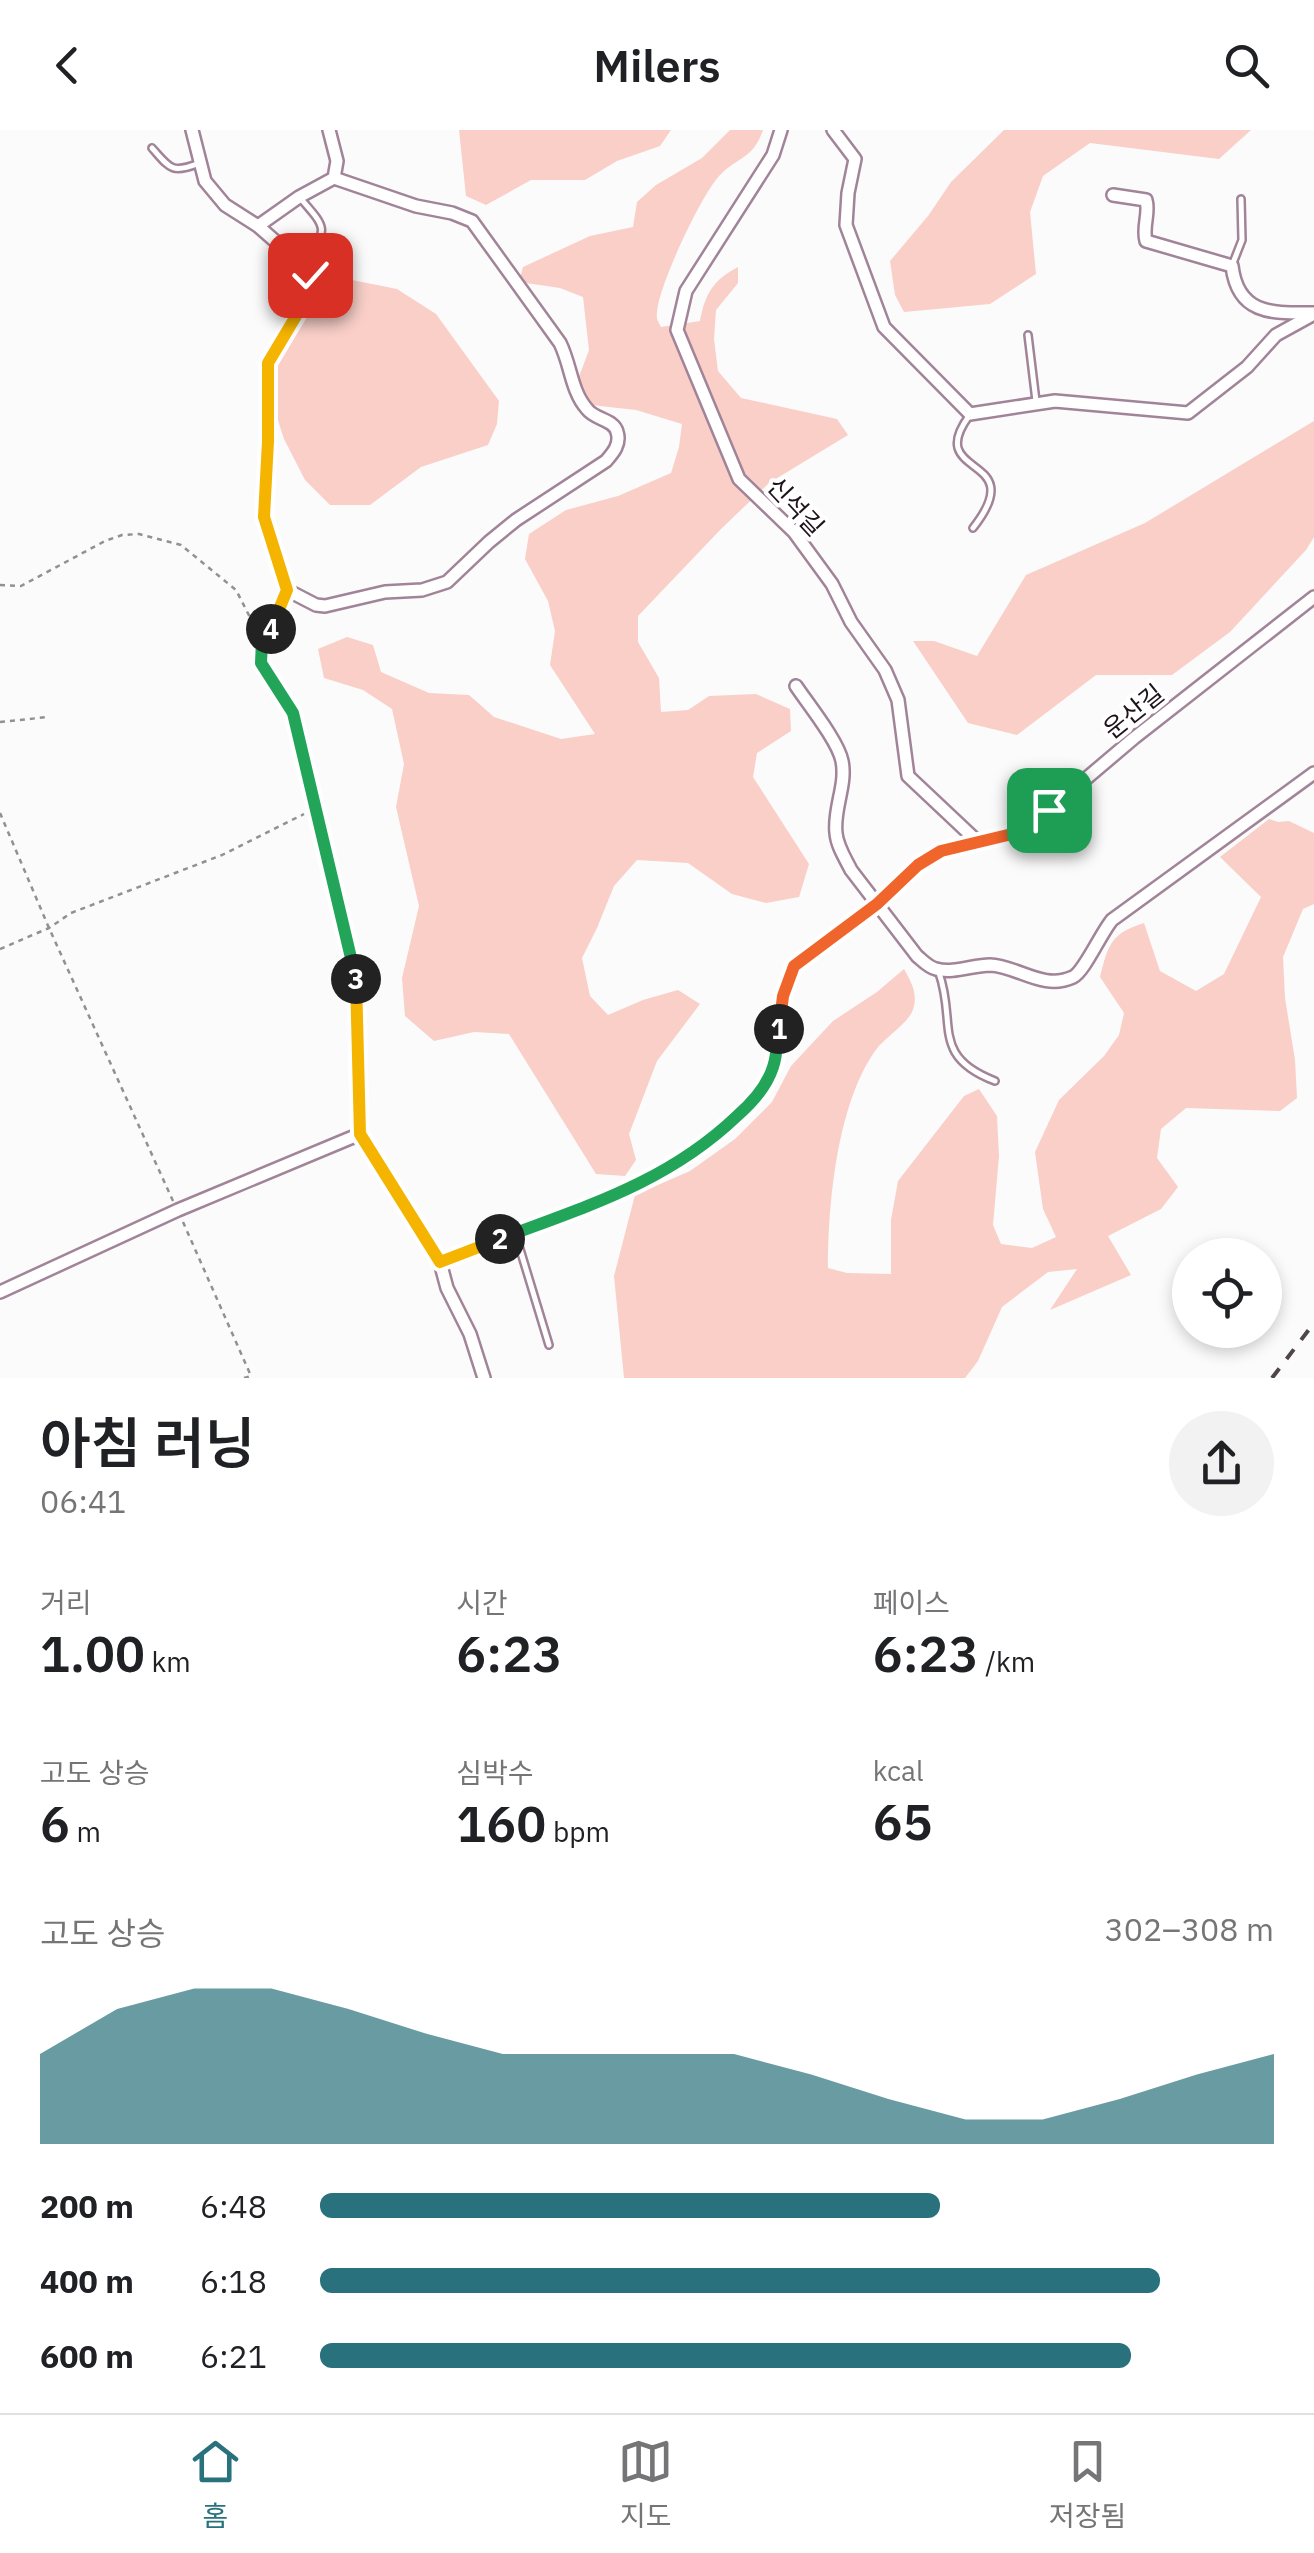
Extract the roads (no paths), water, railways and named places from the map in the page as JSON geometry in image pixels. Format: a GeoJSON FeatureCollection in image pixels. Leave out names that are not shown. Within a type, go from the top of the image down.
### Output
{"type":"FeatureCollection","features":[{"type":"Feature","properties":{"kind":"street"},"geometry":{"type":"LineString","coordinates":[[192,130],[205,181],[225,205],[306,265],[310,275],[305,301],[268,363],[264,517],[287,590],[274,625],[262,640],[261,663],[293,713],[355,972],[360,1134],[440,1262],[484,1378]]}},
{"type":"Feature","properties":{"kind":"street"},"geometry":{"type":"LineString","coordinates":[[329,130],[337,162],[334,178]]}},
{"type":"Feature","properties":{"kind":"street","name":"신석길"},"geometry":{"type":"LineString","coordinates":[[782,130],[773,155],[686,291],[677,330],[739,478],[794,532],[832,584],[851,622],[885,670],[898,700],[908,776],[977,841]]}},
{"type":"Feature","properties":{"kind":"street"},"geometry":{"type":"LineString","coordinates":[[834,130],[855,159],[846,225],[884,327],[970,414],[1055,401],[1188,414],[1247,367],[1276,335],[1314,314]]}},
{"type":"Feature","properties":{"kind":"street"},"geometry":{"type":"LineString","coordinates":[[258,226],[334,178],[472,221],[560,343],[576,395],[593,417],[612,424],[618,442],[606,461],[516,520],[447,582],[434,588],[385,592],[325,606],[287,590]]}},
{"type":"Feature","properties":{"kind":"street"},"geometry":{"type":"LineString","coordinates":[[1113,196],[1146,200],[1146,241],[1232,266],[1238,288],[1256,308],[1314,314]]}},
{"type":"Feature","properties":{"kind":"street","name":"운산길"},"geometry":{"type":"LineString","coordinates":[[440,1262],[625,1191],[684,1160],[754,1100],[774,1066],[783,996],[794,966],[877,904],[929,858],[941,851],[1012,834],[1049,810],[1314,597]]}},
{"type":"Feature","properties":{"kind":"street"},"geometry":{"type":"LineString","coordinates":[[796,686],[842,761],[835,827],[836,839],[850,870],[918,956],[938,970],[988,965],[1046,980],[1078,975],[1112,920],[1314,773]]}},
{"type":"Feature","properties":{"kind":"street"},"geometry":{"type":"LineString","coordinates":[[0,1292],[178,1210],[360,1134]]}},
{"type":"Feature","properties":{"kind":"lane"},"geometry":{"type":"LineString","coordinates":[[152,148],[174,169],[200,163]]}},
{"type":"Feature","properties":{"kind":"lane"},"geometry":{"type":"LineString","coordinates":[[299,197],[321,222],[323,230],[306,265]]}},
{"type":"Feature","properties":{"kind":"lane"},"geometry":{"type":"LineString","coordinates":[[1232,266],[1242,240],[1241,199]]}},
{"type":"Feature","properties":{"kind":"lane"},"geometry":{"type":"LineString","coordinates":[[1028,336],[1036,404]]}},
{"type":"Feature","properties":{"kind":"lane"},"geometry":{"type":"LineString","coordinates":[[970,414],[959,430],[956,448],[992,484],[992,496],[973,528]]}},
{"type":"Feature","properties":{"kind":"lane"},"geometry":{"type":"LineString","coordinates":[[938,970],[946,994],[951,1048],[970,1068],[995,1081]]}},
{"type":"Feature","properties":{"kind":"lane"},"geometry":{"type":"LineString","coordinates":[[515,1233],[548,1345]]}},
{"type":"Feature","properties":{"kind":"railway"},"geometry":{"type":"LineString","coordinates":[[1272,1378],[1314,1323]]}}]}
